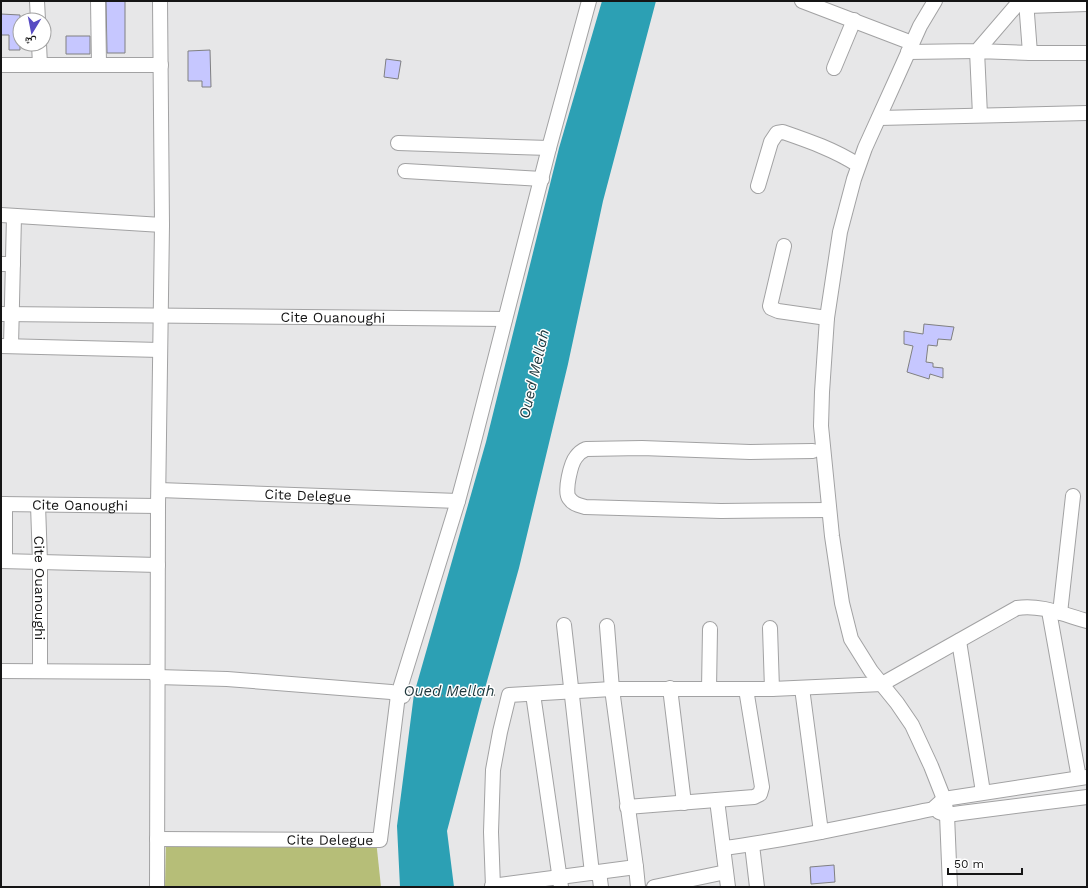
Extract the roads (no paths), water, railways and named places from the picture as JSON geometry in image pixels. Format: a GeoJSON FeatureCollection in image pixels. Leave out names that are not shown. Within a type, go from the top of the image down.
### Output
{"type":"FeatureCollection","features":[{"type":"Feature","properties":{"kind":"street"},"geometry":{"type":"LineString","coordinates":[[37,1],[38,12]]}},
{"type":"Feature","properties":{"kind":"street"},"geometry":{"type":"LineString","coordinates":[[98,1],[99,65]]}},
{"type":"Feature","properties":{"kind":"street"},"geometry":{"type":"LineString","coordinates":[[158,887],[158,506],[162,225],[160,1]]}},
{"type":"Feature","properties":{"kind":"street"},"geometry":{"type":"LineString","coordinates":[[1,671],[157,674],[390,692],[400,695],[458,501],[549,148],[589,1]]}},
{"type":"Feature","properties":{"kind":"street"},"geometry":{"type":"LineString","coordinates":[[802,1],[854,20],[910,47],[1030,53],[1087,53]]}},
{"type":"Feature","properties":{"kind":"street"},"geometry":{"type":"LineString","coordinates":[[935,1],[920,26],[910,47],[858,165],[840,232],[827,318],[821,426],[829,510],[842,603],[851,639],[871,671],[897,703],[912,726],[931,766],[944,799],[947,815],[950,887]]}},
{"type":"Feature","properties":{"kind":"street"},"geometry":{"type":"LineString","coordinates":[[1024,3],[1030,53]]}},
{"type":"Feature","properties":{"kind":"street"},"geometry":{"type":"LineString","coordinates":[[980,115],[977,51],[1024,3],[1087,4]]}},
{"type":"Feature","properties":{"kind":"street"},"geometry":{"type":"LineString","coordinates":[[834,68],[854,20]]}},
{"type":"Feature","properties":{"kind":"street"},"geometry":{"type":"LineString","coordinates":[[39,52],[40,65]]}},
{"type":"Feature","properties":{"kind":"street"},"geometry":{"type":"LineString","coordinates":[[1,65],[161,64]]}},
{"type":"Feature","properties":{"kind":"street"},"geometry":{"type":"LineString","coordinates":[[879,118],[1087,113]]}},
{"type":"Feature","properties":{"kind":"street"},"geometry":{"type":"LineString","coordinates":[[758,186],[771,142],[777,133],[783,132],[818,144],[842,155],[858,165]]}},
{"type":"Feature","properties":{"kind":"street"},"geometry":{"type":"LineString","coordinates":[[398,143],[549,148]]}},
{"type":"Feature","properties":{"kind":"street"},"geometry":{"type":"LineString","coordinates":[[405,171],[542,179]]}},
{"type":"Feature","properties":{"kind":"street"},"geometry":{"type":"LineString","coordinates":[[160,350],[6,346],[7,264],[8,216],[162,225]]}},
{"type":"Feature","properties":{"kind":"street"},"geometry":{"type":"LineString","coordinates":[[784,246],[770,306],[771,308],[778,312],[827,318]]}},
{"type":"Feature","properties":{"kind":"street","name":"Cite Ouanoughi"},"geometry":{"type":"LineString","coordinates":[[7,315],[161,315],[505,319]]}},
{"type":"Feature","properties":{"kind":"street"},"geometry":{"type":"LineString","coordinates":[[813,451],[750,452],[642,448],[586,449],[579,452],[574,459],[566,491],[568,498],[575,504],[585,507],[721,511],[829,510]]}},
{"type":"Feature","properties":{"kind":"street","name":"Cite Delegue"},"geometry":{"type":"LineString","coordinates":[[159,490],[458,501]]}},
{"type":"Feature","properties":{"kind":"street"},"geometry":{"type":"LineString","coordinates":[[724,848],[752,845],[933,809],[944,799],[1083,778],[1054,612],[1073,496]]}},
{"type":"Feature","properties":{"kind":"street"},"geometry":{"type":"LineString","coordinates":[[3,504],[3,561],[158,565]]}},
{"type":"Feature","properties":{"kind":"street","name":"Cite Oanoughi"},"geometry":{"type":"LineString","coordinates":[[3,504],[158,506]]}},
{"type":"Feature","properties":{"kind":"street","name":"Cite Ouanoughi"},"geometry":{"type":"LineString","coordinates":[[38,505],[40,562],[40,671]]}},
{"type":"Feature","properties":{"kind":"street"},"geometry":{"type":"LineString","coordinates":[[636,867],[595,873],[561,882],[492,887],[491,832],[493,770],[507,695],[612,689],[772,689],[882,684],[1017,608],[1027,606],[1087,621]]}},
{"type":"Feature","properties":{"kind":"street"},"geometry":{"type":"LineString","coordinates":[[564,625],[571,691],[595,873],[601,887]]}},
{"type":"Feature","properties":{"kind":"street"},"geometry":{"type":"LineString","coordinates":[[607,626],[612,689],[638,887]]}},
{"type":"Feature","properties":{"kind":"street"},"geometry":{"type":"LineString","coordinates":[[770,628],[772,689]]}},
{"type":"Feature","properties":{"kind":"street"},"geometry":{"type":"LineString","coordinates":[[709,689],[710,629]]}},
{"type":"Feature","properties":{"kind":"street"},"geometry":{"type":"LineString","coordinates":[[959,641],[983,792]]}},
{"type":"Feature","properties":{"kind":"street"},"geometry":{"type":"LineString","coordinates":[[670,688],[684,803]]}},
{"type":"Feature","properties":{"kind":"street"},"geometry":{"type":"LineString","coordinates":[[802,688],[821,832]]}},
{"type":"Feature","properties":{"kind":"street"},"geometry":{"type":"LineString","coordinates":[[627,808],[754,797],[760,794],[762,787],[746,689]]}},
{"type":"Feature","properties":{"kind":"street"},"geometry":{"type":"LineString","coordinates":[[533,694],[561,882]]}},
{"type":"Feature","properties":{"kind":"street","name":"Cite Delegue"},"geometry":{"type":"LineString","coordinates":[[157,839],[380,840],[400,695]]}},
{"type":"Feature","properties":{"kind":"street"},"geometry":{"type":"LineString","coordinates":[[933,809],[947,815],[988,811],[1087,797]]}},
{"type":"Feature","properties":{"kind":"street"},"geometry":{"type":"LineString","coordinates":[[717,800],[728,887]]}},
{"type":"Feature","properties":{"kind":"street"},"geometry":{"type":"LineString","coordinates":[[752,845],[757,887]]}},
{"type":"Feature","properties":{"kind":"street"},"geometry":{"type":"LineString","coordinates":[[654,887],[726,872]]}},
{"type":"Feature","properties":{"kind":"water","name":"Oued Mellah"},"geometry":{"type":"Polygon","coordinates":[[[602,1],[656,1],[603,201],[568,364],[519,568],[447,831],[454,887],[400,887],[397,826],[414,694],[486,442],[559,148],[602,1]]]}}]}
